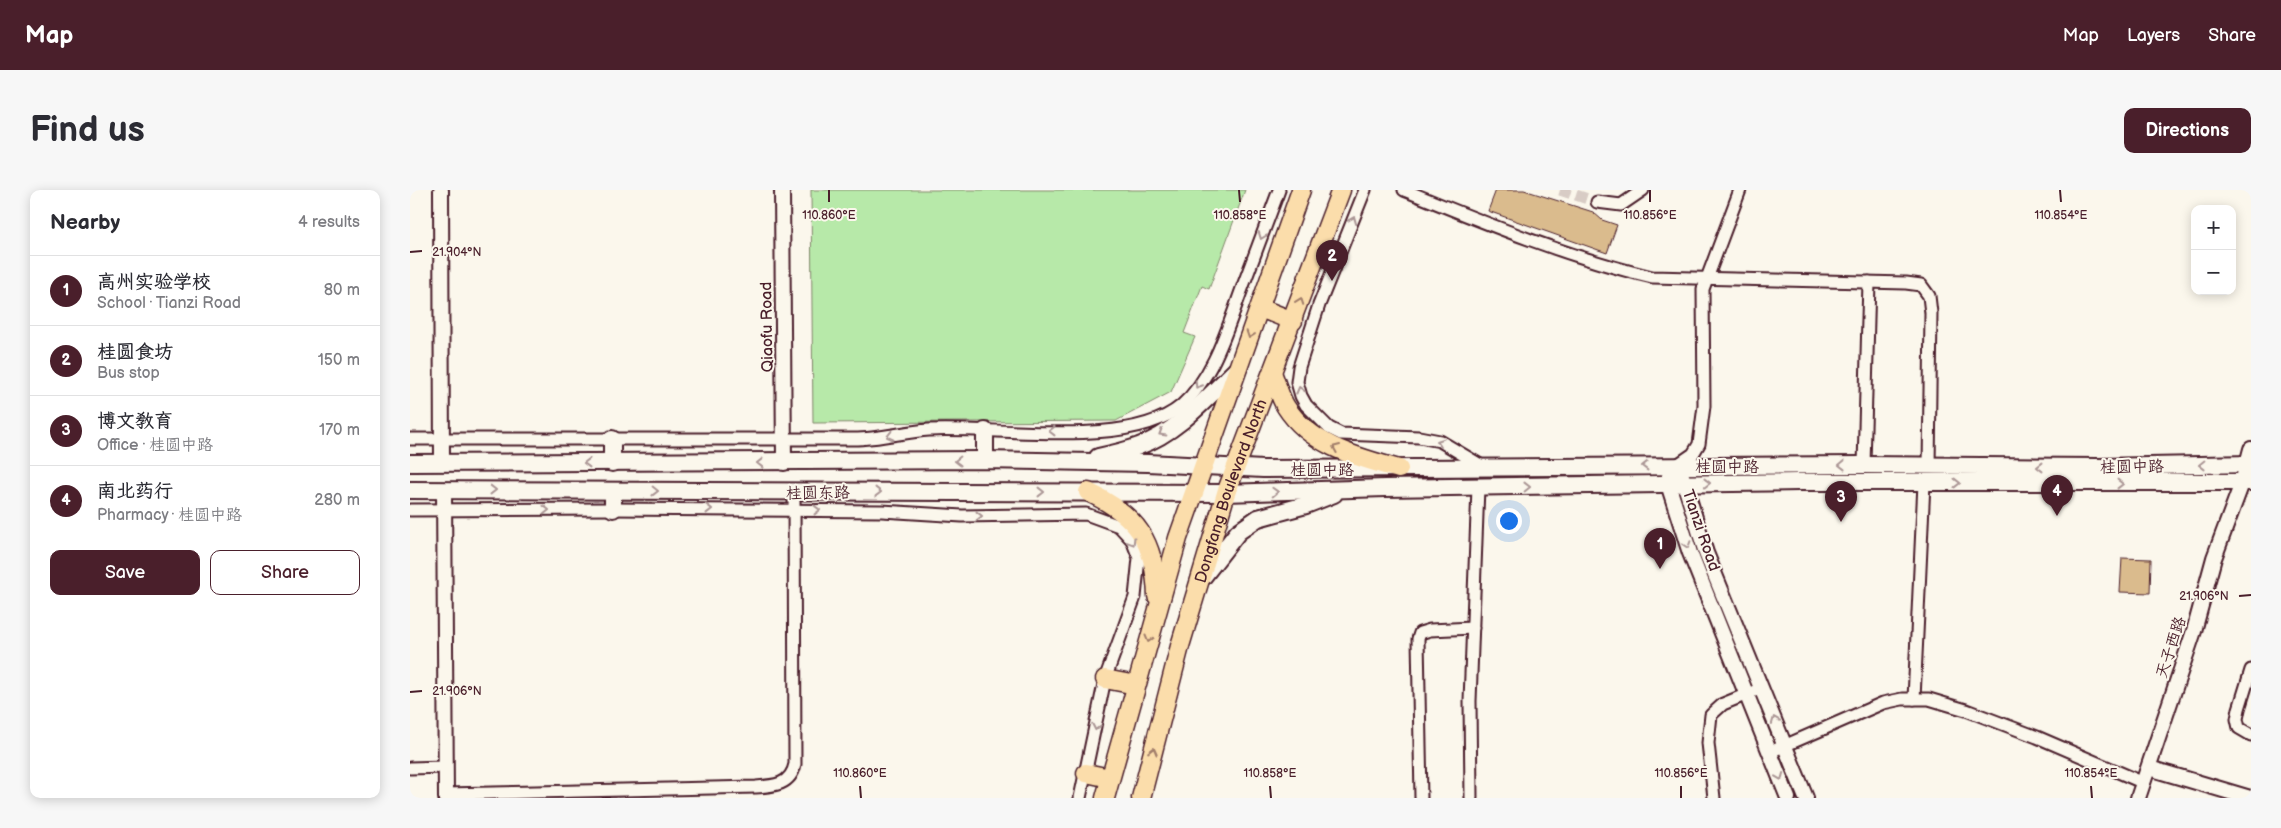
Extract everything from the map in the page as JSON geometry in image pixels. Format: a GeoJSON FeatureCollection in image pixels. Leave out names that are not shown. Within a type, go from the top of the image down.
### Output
{"type":"FeatureCollection","features":[{"type":"Feature","properties":{"kind":"main road","name":"Dongfang Boulevard North"},"geometry":{"type":"LineString","coordinates":[[1105,798],[1158,606],[1195,492],[1302,190]]}},
{"type":"Feature","properties":{"kind":"main road","name":"Dongfang Boulevard North"},"geometry":{"type":"LineString","coordinates":[[1142,798],[1180,646],[1226,494],[1273,375],[1341,190]]}},
{"type":"Feature","properties":{"kind":"main road"},"geometry":{"type":"LineString","coordinates":[[1260,308],[1293,321]]}},
{"type":"Feature","properties":{"kind":"main road"},"geometry":{"type":"LineString","coordinates":[[1077,462],[1141,446],[1168,431],[1198,408],[1239,368]]}},
{"type":"Feature","properties":{"kind":"main road"},"geometry":{"type":"LineString","coordinates":[[1273,375],[1285,407],[1304,428],[1324,443],[1356,456],[1399,469]]}},
{"type":"Feature","properties":{"kind":"main road"},"geometry":{"type":"LineString","coordinates":[[984,431],[985,460]]}},
{"type":"Feature","properties":{"kind":"main road"},"geometry":{"type":"LineString","coordinates":[[612,439],[612,462]]}},
{"type":"Feature","properties":{"kind":"main road","name":"桂圆中路"},"geometry":{"type":"LineString","coordinates":[[1204,467],[1399,469],[1482,466],[1864,465],[1929,467],[2249,459]]}},
{"type":"Feature","properties":{"kind":"main road","name":"桂圆东路"},"geometry":{"type":"LineString","coordinates":[[410,463],[784,463],[985,460],[1204,467]]}},
{"type":"Feature","properties":{"kind":"main road","name":"桂圆中路"},"geometry":{"type":"LineString","coordinates":[[1226,494],[1346,489],[1676,484],[2246,483]]}},
{"type":"Feature","properties":{"kind":"main road"},"geometry":{"type":"LineString","coordinates":[[1200,582],[1238,532],[1258,518],[1306,505],[1346,489]]}},
{"type":"Feature","properties":{"kind":"main road","name":"桂圆东路"},"geometry":{"type":"LineString","coordinates":[[410,490],[794,493],[1195,492],[1226,494]]}},
{"type":"Feature","properties":{"kind":"main road"},"geometry":{"type":"LineString","coordinates":[[613,491],[613,509]]}},
{"type":"Feature","properties":{"kind":"main road"},"geometry":{"type":"LineString","coordinates":[[1088,492],[1114,506],[1133,520],[1145,537],[1156,579],[1158,606]]}},
{"type":"Feature","properties":{"kind":"main road"},"geometry":{"type":"LineString","coordinates":[[1105,679],[1136,685]]}},
{"type":"Feature","properties":{"kind":"main road"},"geometry":{"type":"LineString","coordinates":[[1086,774],[1110,778]]}},
{"type":"Feature","properties":{"kind":"street"},"geometry":{"type":"LineString","coordinates":[[441,190],[442,463]]}},
{"type":"Feature","properties":{"kind":"street","name":"Qiaofu Road"},"geometry":{"type":"LineString","coordinates":[[782,190],[784,463]]}},
{"type":"Feature","properties":{"kind":"street"},"geometry":{"type":"LineString","coordinates":[[410,439],[879,439],[930,430],[1125,430],[1159,420],[1180,406],[1195,391],[1218,348],[1279,190]]}},
{"type":"Feature","properties":{"kind":"street"},"geometry":{"type":"LineString","coordinates":[[1365,190],[1319,305],[1299,367],[1297,382],[1301,396],[1306,406],[1329,428],[1341,434],[1419,437],[1440,441],[1482,466]]}},
{"type":"Feature","properties":{"kind":"street"},"geometry":{"type":"LineString","coordinates":[[1404,190],[1478,220],[1619,269],[1652,277],[1869,282],[1916,284],[1924,288],[1929,296],[1932,372],[1929,467]]}},
{"type":"Feature","properties":{"kind":"street"},"geometry":{"type":"LineString","coordinates":[[1597,202],[1621,205],[1642,190]]}},
{"type":"Feature","properties":{"kind":"street"},"geometry":{"type":"LineString","coordinates":[[1676,466],[1693,454],[1699,444],[1702,428],[1702,297],[1707,278],[1740,190]]}},
{"type":"Feature","properties":{"kind":"street"},"geometry":{"type":"LineString","coordinates":[[1864,465],[1869,282]]}},
{"type":"Feature","properties":{"kind":"street","name":"天子西路"},"geometry":{"type":"LineString","coordinates":[[2138,798],[2194,631],[2214,558],[2246,483],[2249,459]]}},
{"type":"Feature","properties":{"kind":"street","name":"Tianzi Road"},"geometry":{"type":"LineString","coordinates":[[1676,466],[1670,476],[1676,484],[1706,553],[1806,798]]}},
{"type":"Feature","properties":{"kind":"street"},"geometry":{"type":"LineString","coordinates":[[1914,699],[1924,483]]}},
{"type":"Feature","properties":{"kind":"street","name":"Tianzi Road"},"geometry":{"type":"LineString","coordinates":[[1676,484],[1690,553],[1788,798]]}},
{"type":"Feature","properties":{"kind":"street"},"geometry":{"type":"LineString","coordinates":[[1471,798],[1470,701],[1478,488]]}},
{"type":"Feature","properties":{"kind":"street"},"geometry":{"type":"LineString","coordinates":[[444,490],[445,796],[756,787],[778,785],[788,780],[793,773],[795,764],[794,493]]}},
{"type":"Feature","properties":{"kind":"street"},"geometry":{"type":"LineString","coordinates":[[410,510],[613,509],[917,512],[962,516],[1086,514],[1119,526],[1132,540],[1139,558],[1135,597],[1105,679],[1080,798]]}},
{"type":"Feature","properties":{"kind":"street"},"geometry":{"type":"LineString","coordinates":[[1420,798],[1418,639],[1420,634],[1430,630],[1473,628]]}},
{"type":"Feature","properties":{"kind":"street"},"geometry":{"type":"LineString","coordinates":[[2251,670],[2237,719],[2239,728],[2251,735]]}},
{"type":"Feature","properties":{"kind":"street"},"geometry":{"type":"LineString","coordinates":[[1714,798],[1708,743],[1711,715],[1724,704],[1762,688]]}},
{"type":"Feature","properties":{"kind":"street"},"geometry":{"type":"LineString","coordinates":[[1770,752],[1883,703],[1902,699],[1930,699],[1998,721],[2144,783]]}},
{"type":"Feature","properties":{"kind":"street"},"geometry":{"type":"LineString","coordinates":[[410,768],[445,767]]}},
{"type":"Feature","properties":{"kind":"street"},"geometry":{"type":"LineString","coordinates":[[2149,768],[2250,798]]}},
{"type":"Feature","properties":{"kind":"green space"},"geometry":{"type":"Polygon","coordinates":[[[811,190],[1245,190],[1209,289],[1202,286],[1184,333],[1195,337],[1171,392],[1116,421],[813,423],[811,190]]]}},
{"type":"Feature","properties":{"kind":"building"},"geometry":{"type":"Polygon","coordinates":[[[1496,190],[1524,190],[1593,212],[1602,220],[1617,225],[1607,253],[1488,211],[1496,190]]]}},
{"type":"Feature","properties":{"kind":"building"},"geometry":{"type":"Polygon","coordinates":[[[2122,558],[2151,559],[2150,593],[2120,592],[2122,558]]]}},
{"type":"Feature","properties":{"kind":"tunnel"},"geometry":{"type":"LineString","coordinates":[[1560,190],[1597,202]]}},
{"type":"Feature","properties":{"kind":"place","name":"桂圆食坊"},"geometry":{"type":"Point","coordinates":[1332,281]}},
{"type":"Feature","properties":{"kind":"place","name":"南北药行"},"geometry":{"type":"Point","coordinates":[2057,516]}},
{"type":"Feature","properties":{"kind":"place","name":"博文教育"},"geometry":{"type":"Point","coordinates":[1841,522]}},
{"type":"Feature","properties":{"kind":"place","name":"高州实验学校"},"geometry":{"type":"Point","coordinates":[1660,569]}}]}
